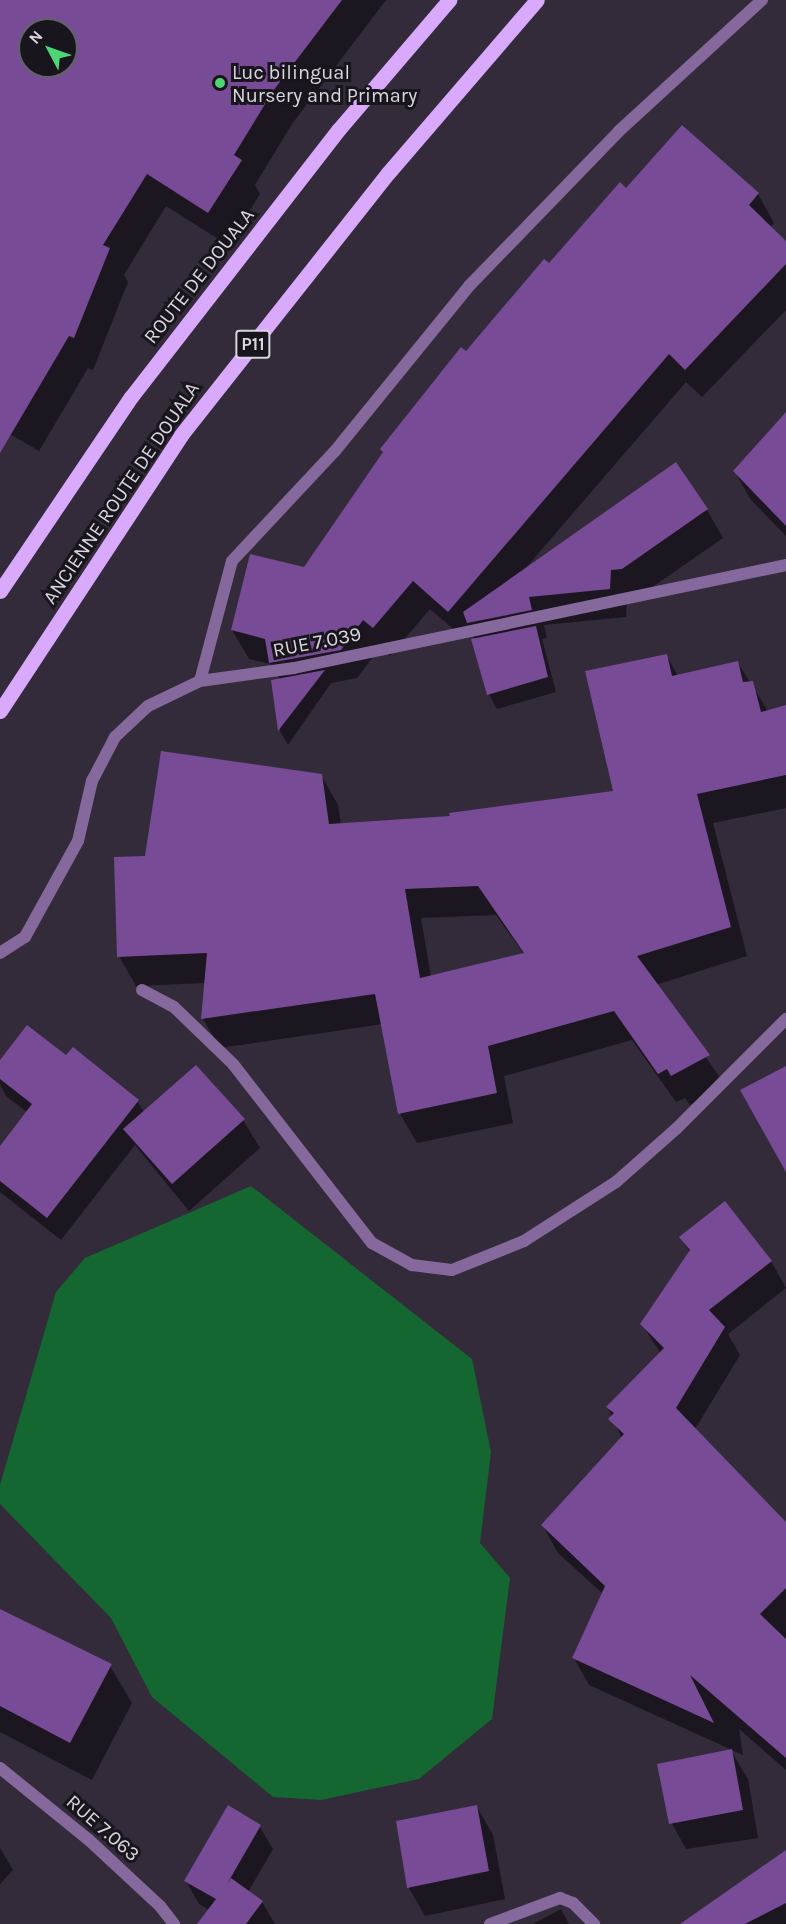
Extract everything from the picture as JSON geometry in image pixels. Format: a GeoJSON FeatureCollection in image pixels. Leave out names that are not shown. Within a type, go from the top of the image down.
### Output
{"type":"FeatureCollection","features":[{"type":"Feature","properties":{"kind":"main road","name":"ROUTE DE DOUALA"},"geometry":{"type":"LineString","coordinates":[[0,591],[131,397],[339,129],[449,0]]}},
{"type":"Feature","properties":{"kind":"main road","name":"ANCIENNE ROUTE DE DOUALA"},"geometry":{"type":"LineString","coordinates":[[0,711],[181,435],[388,173],[537,0]]}},
{"type":"Feature","properties":{"kind":"street"},"geometry":{"type":"LineString","coordinates":[[200,681],[232,561],[335,451],[468,286],[619,131],[762,0]]}},
{"type":"Feature","properties":{"kind":"street","name":"RUE 7.039"},"geometry":{"type":"LineString","coordinates":[[0,953],[25,937],[78,841],[92,781],[115,737],[148,706],[200,681],[294,668],[786,565]]}},
{"type":"Feature","properties":{"kind":"street"},"geometry":{"type":"LineString","coordinates":[[142,990],[174,1007],[232,1064],[372,1244],[412,1265],[452,1269],[524,1241],[616,1182],[676,1129],[786,1019]]}},
{"type":"Feature","properties":{"kind":"street","name":"RUE 7.063"},"geometry":{"type":"LineString","coordinates":[[0,1768],[89,1840],[160,1906],[174,1924]]}},
{"type":"Feature","properties":{"kind":"street"},"geometry":{"type":"LineString","coordinates":[[490,1924],[560,1898],[573,1903],[594,1924]]}},
{"type":"Feature","properties":{"kind":"green space"},"geometry":{"type":"Polygon","coordinates":[[[251,1186],[472,1359],[491,1452],[480,1543],[510,1578],[492,1719],[419,1779],[321,1800],[273,1797],[152,1697],[111,1618],[0,1504],[0,1485],[56,1292],[85,1258],[251,1186]]]}},
{"type":"Feature","properties":{"kind":"building"},"geometry":{"type":"Polygon","coordinates":[[[0,0],[342,0],[273,91],[234,155],[242,160],[208,213],[147,174],[103,245],[110,248],[74,338],[69,336],[0,453],[0,0]]]}},
{"type":"Feature","properties":{"kind":"building"},"geometry":{"type":"Polygon","coordinates":[[[682,125],[759,193],[749,205],[786,241],[786,264],[685,370],[669,354],[448,612],[413,581],[373,628],[363,620],[341,650],[269,663],[265,639],[231,630],[250,554],[304,567],[383,452],[380,449],[461,347],[466,351],[544,259],[549,263],[620,182],[626,188],[682,125]]]}},
{"type":"Feature","properties":{"kind":"building"},"geometry":{"type":"Polygon","coordinates":[[[786,412],[786,526],[733,471],[786,412]]]}},
{"type":"Feature","properties":{"kind":"building"},"geometry":{"type":"Polygon","coordinates":[[[676,462],[708,509],[622,569],[611,570],[610,589],[529,597],[532,610],[467,623],[463,612],[676,462]]]}},
{"type":"Feature","properties":{"kind":"building"},"geometry":{"type":"Polygon","coordinates":[[[536,626],[548,677],[487,695],[471,639],[536,626]]]}},
{"type":"Feature","properties":{"kind":"building"},"geometry":{"type":"Polygon","coordinates":[[[667,654],[672,676],[738,661],[743,682],[753,681],[761,712],[786,705],[786,775],[697,794],[731,927],[637,956],[710,1055],[671,1076],[667,1069],[658,1074],[614,1011],[488,1046],[497,1093],[398,1114],[375,994],[201,1019],[207,953],[117,957],[114,857],[145,856],[161,751],[322,774],[329,824],[450,816],[449,813],[613,791],[585,671],[667,654]],[[478,886],[405,889],[420,978],[524,953],[478,886]]]}},
{"type":"Feature","properties":{"kind":"building"},"geometry":{"type":"Polygon","coordinates":[[[325,670],[278,731],[271,680],[325,670]]]}},
{"type":"Feature","properties":{"kind":"building"},"geometry":{"type":"Polygon","coordinates":[[[27,1025],[66,1055],[73,1047],[139,1100],[47,1218],[0,1181],[0,1146],[32,1104],[0,1079],[0,1060],[27,1025]]]}},
{"type":"Feature","properties":{"kind":"building"},"geometry":{"type":"Polygon","coordinates":[[[196,1065],[245,1119],[172,1184],[123,1129],[196,1065]]]}},
{"type":"Feature","properties":{"kind":"building"},"geometry":{"type":"Polygon","coordinates":[[[786,1066],[786,1172],[740,1090],[786,1066]]]}},
{"type":"Feature","properties":{"kind":"building"},"geometry":{"type":"Polygon","coordinates":[[[725,1201],[772,1261],[709,1310],[725,1327],[676,1408],[786,1522],[786,1588],[760,1614],[786,1639],[786,1758],[690,1675],[714,1723],[572,1658],[605,1586],[541,1525],[624,1434],[608,1419],[614,1413],[606,1407],[664,1348],[640,1324],[690,1250],[679,1237],[725,1201]]]}},
{"type":"Feature","properties":{"kind":"building"},"geometry":{"type":"Polygon","coordinates":[[[0,1609],[112,1664],[70,1743],[0,1706],[0,1609]]]}},
{"type":"Feature","properties":{"kind":"building"},"geometry":{"type":"Polygon","coordinates":[[[732,1749],[743,1810],[669,1824],[657,1764],[732,1749]]]}},
{"type":"Feature","properties":{"kind":"building"},"geometry":{"type":"Polygon","coordinates":[[[228,1805],[261,1825],[227,1884],[231,1878],[263,1901],[246,1924],[197,1924],[216,1899],[184,1881],[228,1805]]]}},
{"type":"Feature","properties":{"kind":"building"},"geometry":{"type":"Polygon","coordinates":[[[477,1805],[489,1871],[407,1888],[396,1821],[477,1805]]]}},
{"type":"Feature","properties":{"kind":"building"},"geometry":{"type":"Polygon","coordinates":[[[786,1850],[786,1903],[745,1924],[680,1924],[786,1850]]]}},
{"type":"Feature","properties":{"kind":"place","name":"Luc bilingual Nursery and Primary"},"geometry":{"type":"Point","coordinates":[220,83]}}]}
